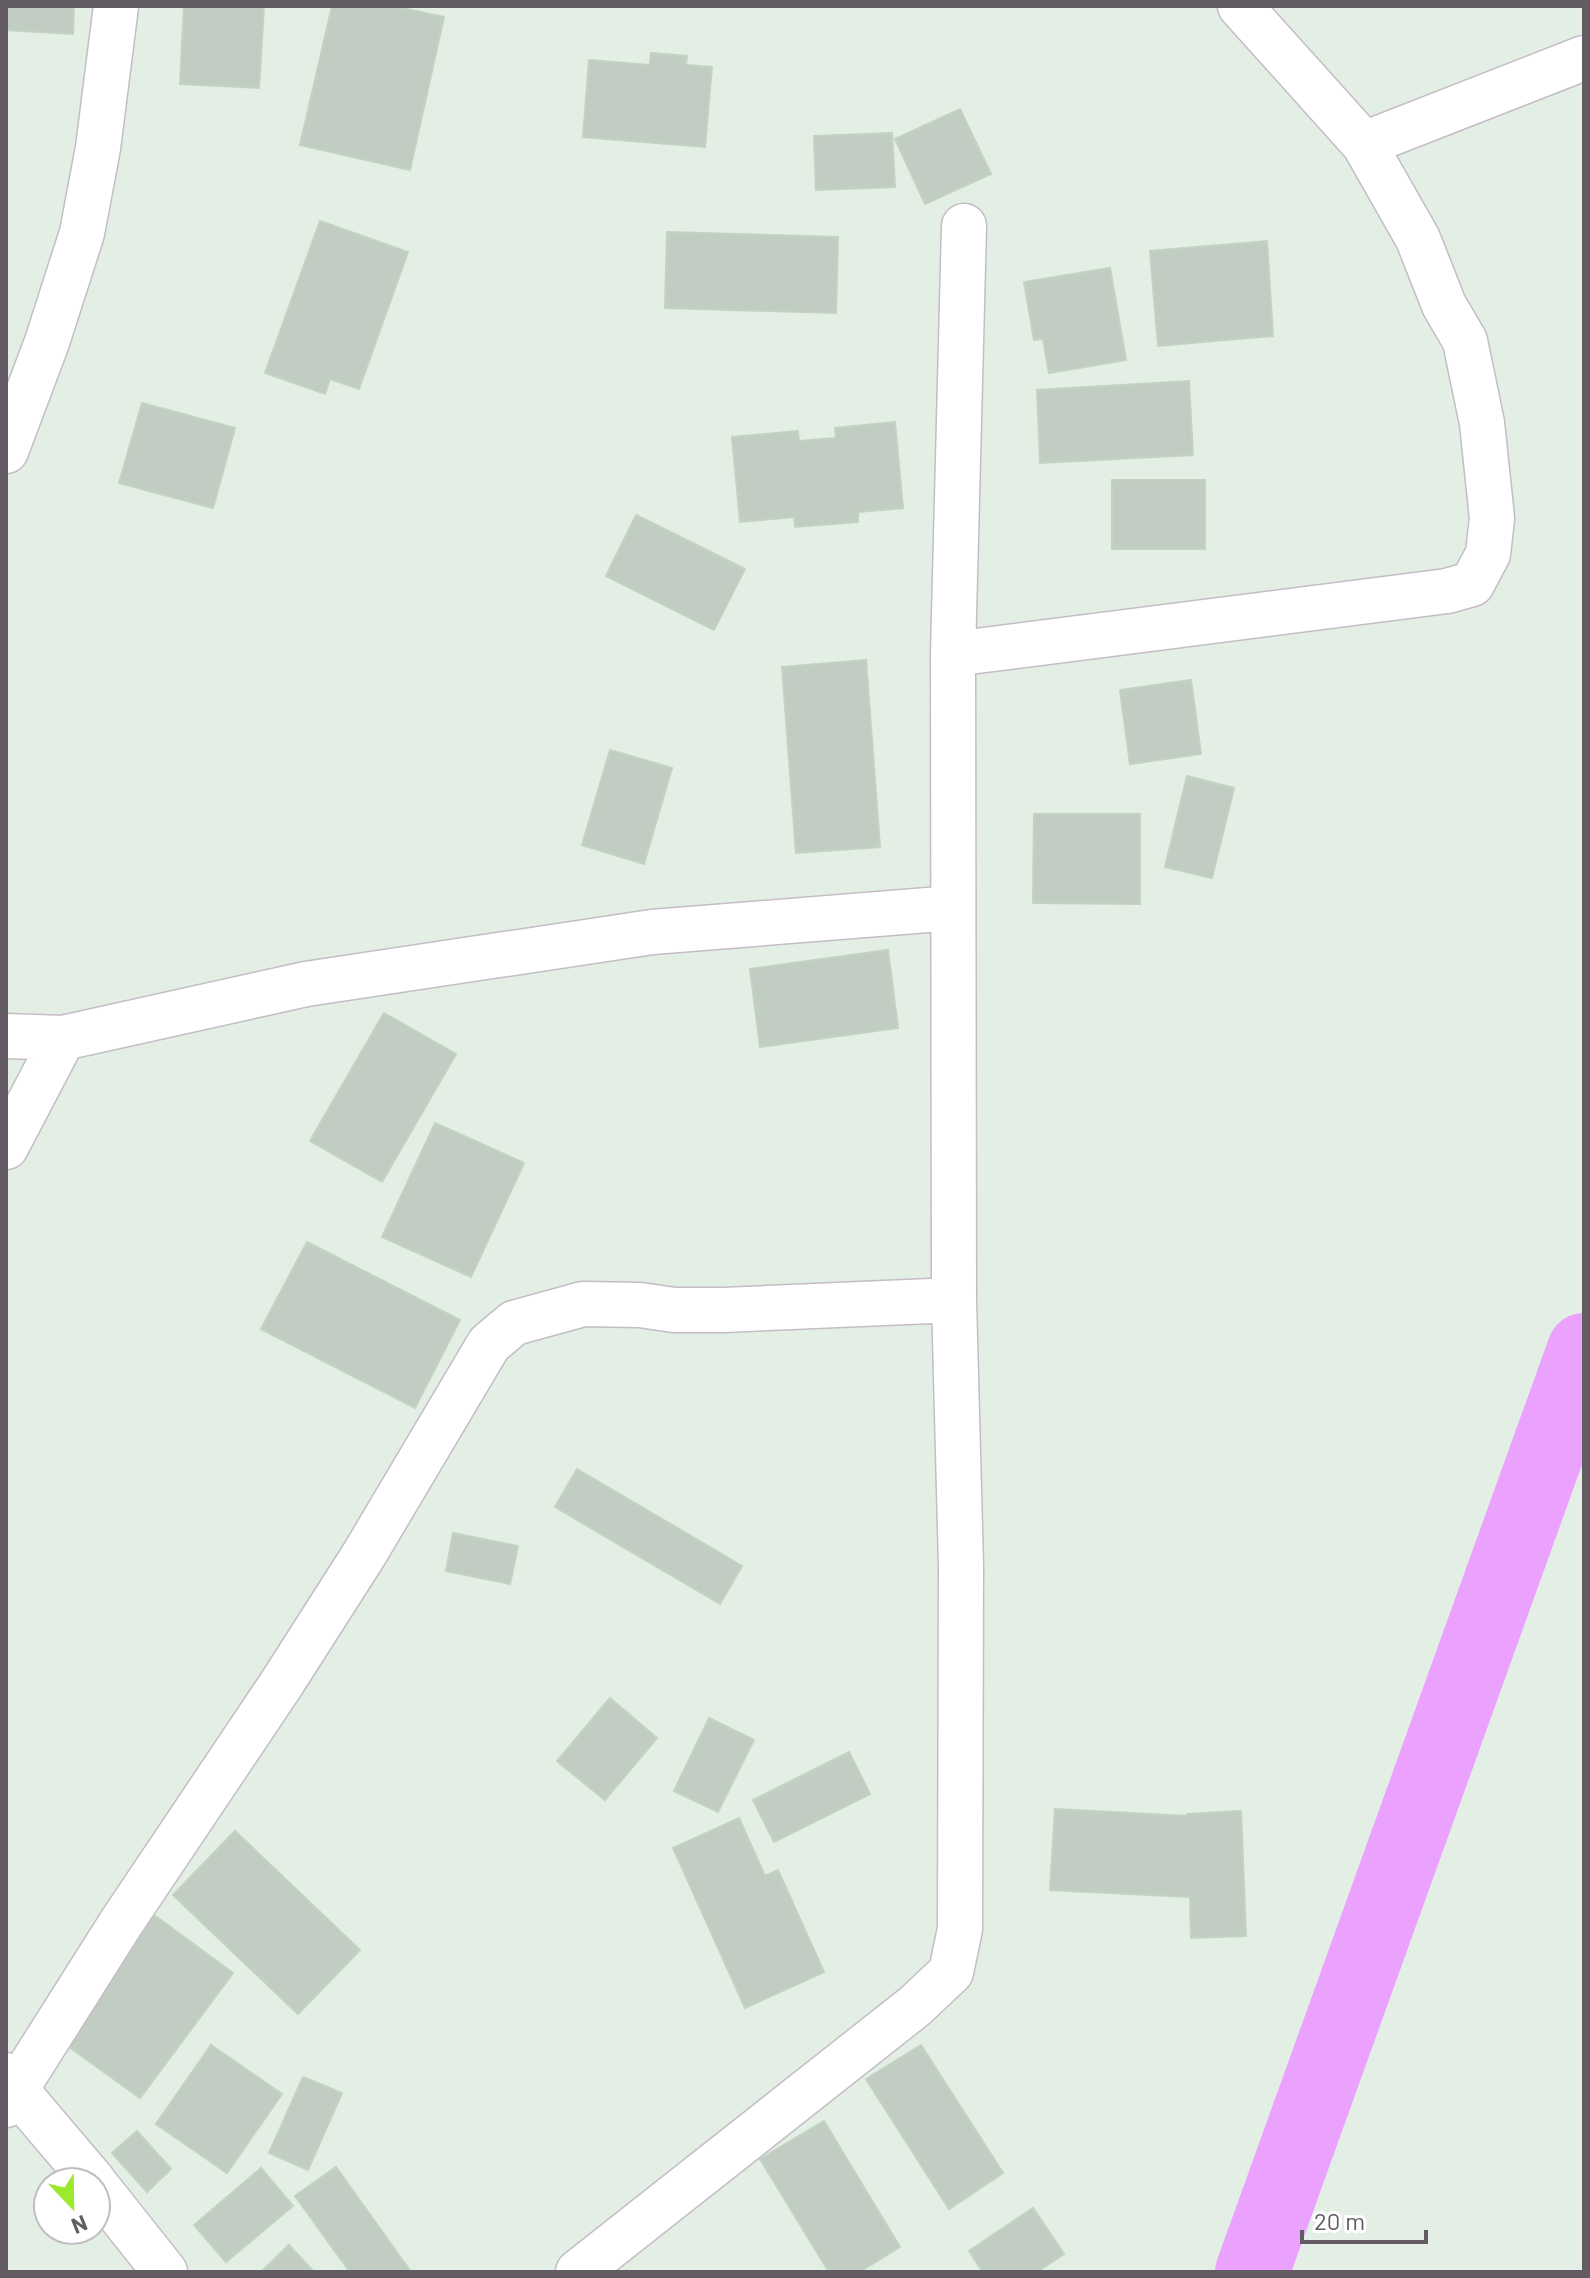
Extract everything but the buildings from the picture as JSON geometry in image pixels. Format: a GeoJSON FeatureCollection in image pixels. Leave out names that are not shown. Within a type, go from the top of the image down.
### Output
{"type":"FeatureCollection","features":[{"type":"Feature","properties":{"kind":"street"},"geometry":{"type":"LineString","coordinates":[[6,451],[47,342],[82,233],[98,148],[116,6]]}},
{"type":"Feature","properties":{"kind":"street"},"geometry":{"type":"LineString","coordinates":[[953,654],[1447,591],[1472,584],[1488,554],[1492,518],[1482,423],[1465,341],[1444,305],[1418,239],[1364,144],[1240,6]]}},
{"type":"Feature","properties":{"kind":"street"},"geometry":{"type":"LineString","coordinates":[[1364,144],[1584,58]]}},
{"type":"Feature","properties":{"kind":"street"},"geometry":{"type":"LineString","coordinates":[[578,2272],[915,2006],[951,1972],[960,1929],[961,1566],[954,1300],[953,654],[964,226]]}},
{"type":"Feature","properties":{"kind":"street"},"geometry":{"type":"LineString","coordinates":[[6,1036],[63,1038],[306,984],[636,934],[953,908]]}},
{"type":"Feature","properties":{"kind":"street"},"geometry":{"type":"LineString","coordinates":[[6,1147],[63,1038]]}},
{"type":"Feature","properties":{"kind":"street"},"geometry":{"type":"LineString","coordinates":[[79,2166],[9,2090],[282,1683],[357,1566],[489,1344],[514,1323],[583,1304],[724,1310],[954,1300]]}},
{"type":"Feature","properties":{"kind":"street"},"geometry":{"type":"LineString","coordinates":[[112,2205],[165,2272]]}},
{"type":"Feature","properties":{"kind":"waterway"},"geometry":{"type":"LineString","coordinates":[[1252,2272],[1584,1350]]}}]}
